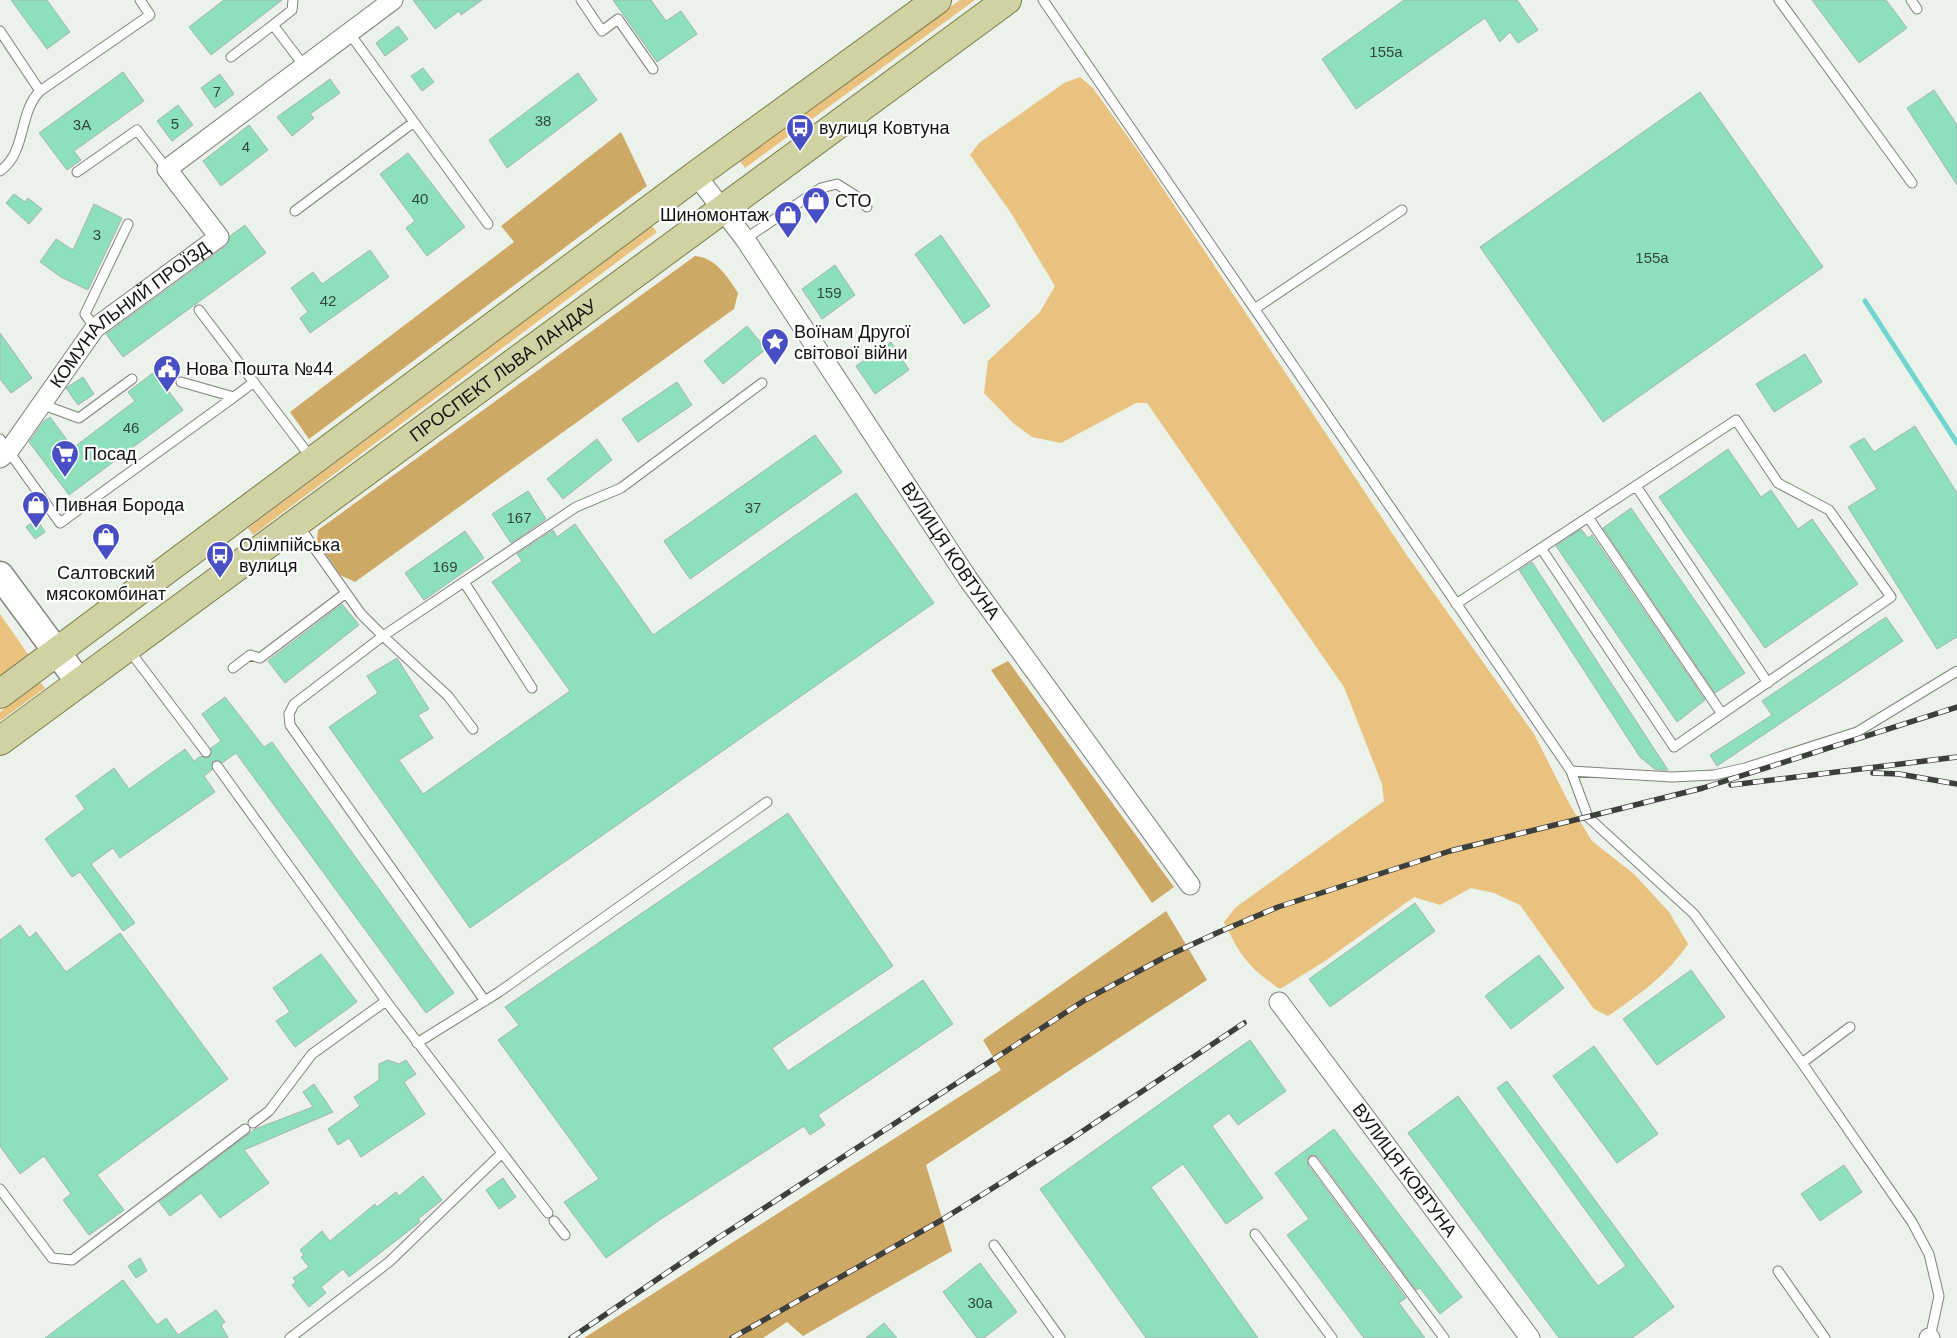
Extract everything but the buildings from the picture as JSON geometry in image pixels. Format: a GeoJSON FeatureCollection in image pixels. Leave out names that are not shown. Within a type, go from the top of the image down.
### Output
{"type":"FeatureCollection","features":[{"type":"Feature","properties":{"kind":"main road"},"geometry":{"type":"LineString","coordinates":[[0,694],[696,175],[937,0]]}},
{"type":"Feature","properties":{"kind":"main road","name":"ПРОСПЕКТ ЛЬВА ЛАНДАУ"},"geometry":{"type":"LineString","coordinates":[[0,741],[1008,0]]}},
{"type":"Feature","properties":{"kind":"main road"},"geometry":{"type":"LineString","coordinates":[[104,618],[128,648]]}},
{"type":"Feature","properties":{"kind":"street"},"geometry":{"type":"LineString","coordinates":[[167,169],[393,0]]}},
{"type":"Feature","properties":{"kind":"street","name":"КОМУНАЛЬНИЙ ПРОЇЗД"},"geometry":{"type":"LineString","coordinates":[[3,450],[41,404],[95,328],[219,237],[167,169]]}},
{"type":"Feature","properties":{"kind":"street","name":"ВУЛИЦЯ КОВТУНА"},"geometry":{"type":"LineString","coordinates":[[696,175],[745,239],[968,579],[1190,885]]}},
{"type":"Feature","properties":{"kind":"street"},"geometry":{"type":"LineString","coordinates":[[0,575],[79,682]]}},
{"type":"Feature","properties":{"kind":"street","name":"ВУЛИЦЯ КОВТУНА"},"geometry":{"type":"LineString","coordinates":[[1279,1002],[1530,1338]]}},
{"type":"Feature","properties":{"kind":"lane"},"geometry":{"type":"LineString","coordinates":[[0,171],[10,162],[17,148],[30,105],[40,91],[150,14],[140,0]]}},
{"type":"Feature","properties":{"kind":"lane"},"geometry":{"type":"LineString","coordinates":[[231,57],[292,10],[293,0]]}},
{"type":"Feature","properties":{"kind":"lane"},"geometry":{"type":"LineString","coordinates":[[581,0],[602,31],[618,19],[653,69]]}},
{"type":"Feature","properties":{"kind":"lane"},"geometry":{"type":"LineString","coordinates":[[1043,0],[1571,770],[1588,817],[1694,914],[1802,1063],[1912,1222],[1929,1254],[1939,1296],[1930,1338]]}},
{"type":"Feature","properties":{"kind":"lane"},"geometry":{"type":"LineString","coordinates":[[1779,0],[1912,183]]}},
{"type":"Feature","properties":{"kind":"lane"},"geometry":{"type":"LineString","coordinates":[[1911,0],[1917,8]]}},
{"type":"Feature","properties":{"kind":"lane"},"geometry":{"type":"LineString","coordinates":[[273,25],[305,67]]}},
{"type":"Feature","properties":{"kind":"lane"},"geometry":{"type":"LineString","coordinates":[[0,31],[40,91]]}},
{"type":"Feature","properties":{"kind":"lane"},"geometry":{"type":"LineString","coordinates":[[350,34],[488,224]]}},
{"type":"Feature","properties":{"kind":"lane"},"geometry":{"type":"LineString","coordinates":[[295,211],[414,122]]}},
{"type":"Feature","properties":{"kind":"lane"},"geometry":{"type":"LineString","coordinates":[[77,172],[137,130],[167,169]]}},
{"type":"Feature","properties":{"kind":"lane"},"geometry":{"type":"LineString","coordinates":[[745,239],[821,188],[837,184],[859,198],[867,207]]}},
{"type":"Feature","properties":{"kind":"lane"},"geometry":{"type":"LineString","coordinates":[[1256,308],[1402,210]]}},
{"type":"Feature","properties":{"kind":"lane"},"geometry":{"type":"LineString","coordinates":[[95,328],[85,314],[128,224]]}},
{"type":"Feature","properties":{"kind":"lane"},"geometry":{"type":"LineString","coordinates":[[200,310],[314,461]]}},
{"type":"Feature","properties":{"kind":"lane"},"geometry":{"type":"LineString","coordinates":[[41,404],[79,418],[132,379]]}},
{"type":"Feature","properties":{"kind":"lane"},"geometry":{"type":"LineString","coordinates":[[180,382],[234,396]]}},
{"type":"Feature","properties":{"kind":"lane"},"geometry":{"type":"LineString","coordinates":[[3,450],[60,523],[254,382]]}},
{"type":"Feature","properties":{"kind":"lane"},"geometry":{"type":"LineString","coordinates":[[485,1001],[290,725],[288,714],[294,704],[384,636],[576,507],[621,488],[762,383]]}},
{"type":"Feature","properties":{"kind":"lane"},"geometry":{"type":"LineString","coordinates":[[1456,604],[1588,517],[1636,486],[1736,420],[1778,483],[1829,510],[1891,597],[1674,747],[1541,548]]}},
{"type":"Feature","properties":{"kind":"lane"},"geometry":{"type":"LineString","coordinates":[[1636,486],[1768,683]]}},
{"type":"Feature","properties":{"kind":"lane"},"geometry":{"type":"LineString","coordinates":[[1588,517],[1722,714]]}},
{"type":"Feature","properties":{"kind":"lane"},"geometry":{"type":"LineString","coordinates":[[296,523],[361,614],[448,696],[473,729]]}},
{"type":"Feature","properties":{"kind":"lane"},"geometry":{"type":"LineString","coordinates":[[464,582],[532,688]]}},
{"type":"Feature","properties":{"kind":"lane"},"geometry":{"type":"LineString","coordinates":[[233,668],[250,654],[260,658],[346,593]]}},
{"type":"Feature","properties":{"kind":"lane"},"geometry":{"type":"LineString","coordinates":[[128,648],[206,752]]}},
{"type":"Feature","properties":{"kind":"lane"},"geometry":{"type":"LineString","coordinates":[[1571,770],[1672,777],[1726,772],[1848,736],[1935,686],[1957,671]]}},
{"type":"Feature","properties":{"kind":"lane"},"geometry":{"type":"LineString","coordinates":[[217,766],[386,1001],[548,1213]]}},
{"type":"Feature","properties":{"kind":"lane"},"geometry":{"type":"LineString","coordinates":[[418,1043],[485,1001],[768,802]]}},
{"type":"Feature","properties":{"kind":"lane"},"geometry":{"type":"LineString","coordinates":[[253,1122],[269,1111],[312,1054],[386,1001]]}},
{"type":"Feature","properties":{"kind":"lane"},"geometry":{"type":"LineString","coordinates":[[1802,1063],[1850,1027]]}},
{"type":"Feature","properties":{"kind":"lane"},"geometry":{"type":"LineString","coordinates":[[0,1189],[52,1258],[72,1260],[245,1129]]}},
{"type":"Feature","properties":{"kind":"lane"},"geometry":{"type":"LineString","coordinates":[[290,1338],[388,1262],[502,1153]]}},
{"type":"Feature","properties":{"kind":"lane"},"geometry":{"type":"LineString","coordinates":[[1313,1161],[1444,1338]]}},
{"type":"Feature","properties":{"kind":"lane"},"geometry":{"type":"LineString","coordinates":[[554,1221],[565,1235]]}},
{"type":"Feature","properties":{"kind":"lane"},"geometry":{"type":"LineString","coordinates":[[1255,1234],[1332,1338]]}},
{"type":"Feature","properties":{"kind":"lane"},"geometry":{"type":"LineString","coordinates":[[994,1245],[1060,1338]]}},
{"type":"Feature","properties":{"kind":"lane"},"geometry":{"type":"LineString","coordinates":[[1778,1271],[1825,1338]]}},
{"type":"Feature","properties":{"kind":"shaded area"},"geometry":{"type":"Polygon","coordinates":[[[960,0],[975,0],[745,168],[740,161],[960,0]]]}},
{"type":"Feature","properties":{"kind":"shaded area"},"geometry":{"type":"Polygon","coordinates":[[[1080,77],[1093,88],[1140,154],[1406,554],[1534,734],[1570,805],[1592,841],[1634,874],[1669,912],[1688,944],[1671,965],[1642,992],[1608,1016],[1594,1009],[1520,905],[1494,893],[1471,888],[1440,905],[1414,897],[1325,961],[1280,989],[1260,974],[1246,960],[1235,944],[1224,922],[1236,907],[1384,801],[1382,784],[1344,687],[1147,403],[1136,403],[1061,443],[1032,437],[1013,423],[984,393],[988,361],[1040,312],[1055,286],[1011,213],[970,155],[979,143],[1064,83],[1080,77]]]}},
{"type":"Feature","properties":{"kind":"shaded area"},"geometry":{"type":"Polygon","coordinates":[[[621,132],[647,186],[309,439],[290,412],[514,242],[501,226],[621,132]]]}},
{"type":"Feature","properties":{"kind":"shaded area"},"geometry":{"type":"Polygon","coordinates":[[[652,226],[657,232],[253,535],[248,528],[652,226]]]}},
{"type":"Feature","properties":{"kind":"shaded area"},"geometry":{"type":"Polygon","coordinates":[[[695,256],[702,257],[715,264],[730,281],[738,293],[734,309],[355,582],[340,575],[317,541],[318,530],[695,256]]]}},
{"type":"Feature","properties":{"kind":"shaded area"},"geometry":{"type":"Polygon","coordinates":[[[0,614],[32,660],[0,684],[0,614]]]}},
{"type":"Feature","properties":{"kind":"shaded area"},"geometry":{"type":"Polygon","coordinates":[[[1008,661],[1174,887],[1152,903],[991,670],[1008,661]]]}},
{"type":"Feature","properties":{"kind":"shaded area"},"geometry":{"type":"Polygon","coordinates":[[[40,682],[45,688],[0,721],[0,712],[40,682]]]}},
{"type":"Feature","properties":{"kind":"shaded area"},"geometry":{"type":"Polygon","coordinates":[[[1166,911],[1207,980],[926,1165],[952,1251],[803,1336],[787,1322],[763,1338],[584,1338],[1001,1070],[983,1040],[1166,911]]]}},
{"type":"Feature","properties":{"kind":"waterway"},"geometry":{"type":"LineString","coordinates":[[1865,301],[1957,443]]}},
{"type":"Feature","properties":{"kind":"railway"},"geometry":{"type":"LineString","coordinates":[[571,1338],[715,1240],[1085,1000],[1165,957],[1219,932],[1278,907],[1450,851],[1703,788],[1957,707]]}},
{"type":"Feature","properties":{"kind":"railway"},"geometry":{"type":"LineString","coordinates":[[1731,785],[1957,757]]}},
{"type":"Feature","properties":{"kind":"railway"},"geometry":{"type":"LineString","coordinates":[[1873,773],[1899,774],[1957,784]]}},
{"type":"Feature","properties":{"kind":"railway"},"geometry":{"type":"LineString","coordinates":[[732,1338],[940,1221],[1071,1139],[1244,1023]]}},
{"type":"Feature","properties":{"kind":"place","name":"вулиця Ковтуна"},"geometry":{"type":"Point","coordinates":[800,152]}},
{"type":"Feature","properties":{"kind":"place","name":"СТО"},"geometry":{"type":"Point","coordinates":[816,225]}},
{"type":"Feature","properties":{"kind":"place","name":"Шиномонтаж"},"geometry":{"type":"Point","coordinates":[788,239]}},
{"type":"Feature","properties":{"kind":"place","name":"Воїнам Другої світової війни"},"geometry":{"type":"Point","coordinates":[775,366]}},
{"type":"Feature","properties":{"kind":"place","name":"Нова Пошта №44"},"geometry":{"type":"Point","coordinates":[167,393]}},
{"type":"Feature","properties":{"kind":"place","name":"Посад"},"geometry":{"type":"Point","coordinates":[65,478]}},
{"type":"Feature","properties":{"kind":"place","name":"Пивная Борода"},"geometry":{"type":"Point","coordinates":[36,529]}},
{"type":"Feature","properties":{"kind":"place","name":"Салтовский мясокомбинат"},"geometry":{"type":"Point","coordinates":[106,561]}},
{"type":"Feature","properties":{"kind":"place","name":"Олімпійська вулиця"},"geometry":{"type":"Point","coordinates":[220,579]}}]}
